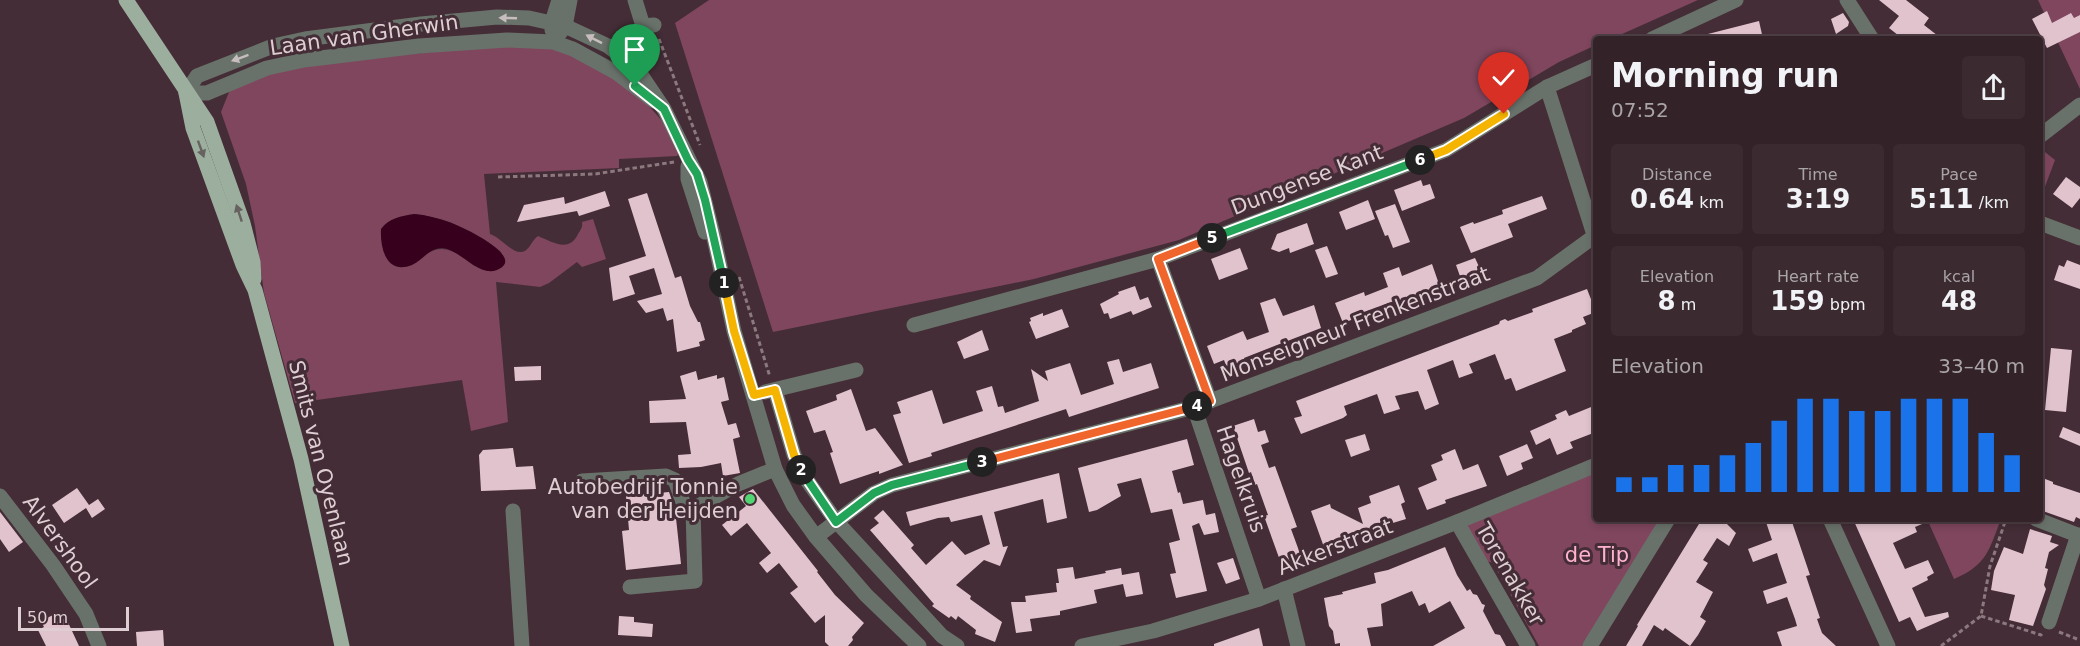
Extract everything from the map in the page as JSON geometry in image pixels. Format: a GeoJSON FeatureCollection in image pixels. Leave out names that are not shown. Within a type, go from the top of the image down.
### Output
{"type":"FeatureCollection","features":[{"type":"Feature","properties":{"kind":"main road","name":"Smits van Oyenlaan"},"geometry":{"type":"LineString","coordinates":[[126,0],[207,122],[229,181],[253,262],[255,290],[301,459],[342,646]]}},
{"type":"Feature","properties":{"kind":"street"},"geometry":{"type":"LineString","coordinates":[[559,0],[559,24]]}},
{"type":"Feature","properties":{"kind":"street"},"geometry":{"type":"LineString","coordinates":[[553,42],[570,0]]}},
{"type":"Feature","properties":{"kind":"street"},"geometry":{"type":"LineString","coordinates":[[635,0],[643,26],[654,25]]}},
{"type":"Feature","properties":{"kind":"street"},"geometry":{"type":"LineString","coordinates":[[1658,36],[1736,0]]}},
{"type":"Feature","properties":{"kind":"street"},"geometry":{"type":"LineString","coordinates":[[1847,0],[1870,36]]}},
{"type":"Feature","properties":{"kind":"street","name":"Laan van Gherwin"},"geometry":{"type":"LineString","coordinates":[[186,93],[197,76],[273,46],[305,39],[421,24],[529,18],[559,24],[608,46],[639,72],[664,109],[697,174],[729,271],[734,331],[775,469],[793,505],[816,537],[866,595],[920,646]]}},
{"type":"Feature","properties":{"kind":"street","name":"Laan van Gherwin"},"geometry":{"type":"LineString","coordinates":[[186,93],[207,93],[267,68],[304,60],[468,42],[507,40],[553,42],[573,49],[635,86],[664,109]]}},
{"type":"Feature","properties":{"kind":"street","name":"Dungense Kant"},"geometry":{"type":"LineString","coordinates":[[914,325],[1158,259],[1446,150],[1547,87],[1593,66]]}},
{"type":"Feature","properties":{"kind":"street"},"geometry":{"type":"LineString","coordinates":[[1547,87],[1593,231]]}},
{"type":"Feature","properties":{"kind":"street"},"geometry":{"type":"LineString","coordinates":[[2043,134],[2080,105]]}},
{"type":"Feature","properties":{"kind":"street"},"geometry":{"type":"LineString","coordinates":[[2043,225],[2080,238]]}},
{"type":"Feature","properties":{"kind":"street","name":"Monseigneur Frenkenstraat"},"geometry":{"type":"LineString","coordinates":[[816,537],[874,493],[892,485],[1194,407],[1537,278],[1593,238]]}},
{"type":"Feature","properties":{"kind":"street","name":"Hagelkruis"},"geometry":{"type":"LineString","coordinates":[[1158,259],[1210,401]]}},
{"type":"Feature","properties":{"kind":"street"},"geometry":{"type":"LineString","coordinates":[[754,395],[856,370]]}},
{"type":"Feature","properties":{"kind":"street"},"geometry":{"type":"LineString","coordinates":[[775,390],[794,455],[804,476],[836,522],[942,636],[957,646]]}},
{"type":"Feature","properties":{"kind":"street","name":"Hagelkruis"},"geometry":{"type":"LineString","coordinates":[[1194,407],[1259,599]]}},
{"type":"Feature","properties":{"kind":"street","name":"Akkerstraat"},"geometry":{"type":"LineString","coordinates":[[1082,646],[1154,631],[1259,599],[1593,466]]}},
{"type":"Feature","properties":{"kind":"street"},"geometry":{"type":"LineString","coordinates":[[693,509],[738,484],[775,469]]}},
{"type":"Feature","properties":{"kind":"street"},"geometry":{"type":"LineString","coordinates":[[582,481],[666,476],[675,480],[684,505],[693,509]]}},
{"type":"Feature","properties":{"kind":"street","name":"Alvershool"},"geometry":{"type":"LineString","coordinates":[[0,496],[86,614],[99,646]]}},
{"type":"Feature","properties":{"kind":"street"},"geometry":{"type":"LineString","coordinates":[[630,587],[695,581],[693,509]]}},
{"type":"Feature","properties":{"kind":"street"},"geometry":{"type":"LineString","coordinates":[[513,512],[522,646]]}},
{"type":"Feature","properties":{"kind":"street","name":"Torenakker"},"geometry":{"type":"LineString","coordinates":[[1457,522],[1528,646]]}},
{"type":"Feature","properties":{"kind":"street"},"geometry":{"type":"LineString","coordinates":[[1590,646],[1666,522]]}},
{"type":"Feature","properties":{"kind":"street"},"geometry":{"type":"LineString","coordinates":[[1831,522],[1888,646]]}},
{"type":"Feature","properties":{"kind":"street"},"geometry":{"type":"LineString","coordinates":[[2043,522],[2079,535],[2048,625]]}},
{"type":"Feature","properties":{"kind":"street"},"geometry":{"type":"LineString","coordinates":[[1284,589],[1298,646]]}},
{"type":"Feature","properties":{"kind":"path"},"geometry":{"type":"LineString","coordinates":[[654,25],[701,148]]}},
{"type":"Feature","properties":{"kind":"path"},"geometry":{"type":"LineString","coordinates":[[498,177],[595,174],[688,160]]}},
{"type":"Feature","properties":{"kind":"path"},"geometry":{"type":"LineString","coordinates":[[729,271],[775,390]]}},
{"type":"Feature","properties":{"kind":"path"},"geometry":{"type":"LineString","coordinates":[[1941,646],[1981,616],[1990,566],[2005,522]]}},
{"type":"Feature","properties":{"kind":"path"},"geometry":{"type":"LineString","coordinates":[[1981,616],[2041,635],[2048,625],[2077,639]]}},
{"type":"Feature","properties":{"kind":"green space"},"geometry":{"type":"Polygon","coordinates":[[[709,0],[1698,0],[1618,36],[1593,36],[1593,46],[1559,62],[1464,118],[1179,240],[1034,279],[773,332],[675,23],[709,0]]]}},
{"type":"Feature","properties":{"kind":"green space"},"geometry":{"type":"Polygon","coordinates":[[[2038,0],[2080,0],[2080,89],[2038,0]]]}},
{"type":"Feature","properties":{"kind":"green space"},"geometry":{"type":"Polygon","coordinates":[[[503,45],[552,49],[579,58],[618,81],[653,110],[666,128],[677,156],[619,159],[619,168],[484,174],[490,234],[512,249],[521,252],[525,251],[538,236],[559,244],[569,244],[577,236],[582,222],[593,219],[606,259],[582,267],[577,262],[540,287],[496,282],[508,422],[471,431],[462,380],[295,403],[264,293],[255,226],[246,184],[221,112],[229,92],[236,85],[299,65],[503,45]],[[414,214],[426,254],[446,249],[475,266],[504,263],[501,252],[482,238],[449,222],[414,214]]]}},
{"type":"Feature","properties":{"kind":"green space"},"geometry":{"type":"Polygon","coordinates":[[[2043,150],[2055,160],[2043,192],[2043,150]]]}},
{"type":"Feature","properties":{"kind":"green space","name":"de Tip"},"geometry":{"type":"Polygon","coordinates":[[[1593,471],[1593,522],[1658,522],[1583,646],[1539,646],[1493,563],[1486,561],[1467,529],[1469,522],[1593,471]]]}},
{"type":"Feature","properties":{"kind":"green space"},"geometry":{"type":"Polygon","coordinates":[[[1928,522],[2000,522],[1990,548],[1980,562],[1965,574],[1954,579],[1928,522]]]}},
{"type":"Feature","properties":{"kind":"shaded area"},"geometry":{"type":"Polygon","coordinates":[[[414,214],[455,224],[477,235],[498,250],[504,257],[504,264],[497,270],[483,270],[450,250],[438,248],[412,265],[396,266],[386,258],[381,229],[392,220],[414,214]]]}},
{"type":"Feature","properties":{"kind":"building"},"geometry":{"type":"Polygon","coordinates":[[[1879,0],[1906,0],[1929,18],[1924,25],[1938,36],[1899,36],[1889,28],[1899,16],[1879,0]]]}},
{"type":"Feature","properties":{"kind":"building"},"geometry":{"type":"Polygon","coordinates":[[[2047,11],[2052,23],[2071,13],[2074,18],[2080,15],[2080,32],[2047,48],[2043,36],[2041,36],[2032,19],[2047,11]]]}},
{"type":"Feature","properties":{"kind":"building"},"geometry":{"type":"Polygon","coordinates":[[[1843,13],[1849,22],[1848,26],[1836,34],[1831,19],[1843,13]]]}},
{"type":"Feature","properties":{"kind":"building"},"geometry":{"type":"Polygon","coordinates":[[[1759,21],[1762,36],[1704,36],[1759,21]]]}},
{"type":"Feature","properties":{"kind":"building"},"geometry":{"type":"Polygon","coordinates":[[[2066,177],[2080,187],[2080,198],[2072,208],[2053,194],[2066,177]]]}},
{"type":"Feature","properties":{"kind":"building"},"geometry":{"type":"Polygon","coordinates":[[[1421,180],[1423,186],[1430,184],[1435,198],[1402,211],[1394,190],[1421,180]]]}},
{"type":"Feature","properties":{"kind":"building"},"geometry":{"type":"Polygon","coordinates":[[[605,191],[610,206],[579,216],[577,211],[517,222],[524,205],[564,197],[565,204],[605,191]]]}},
{"type":"Feature","properties":{"kind":"building"},"geometry":{"type":"Polygon","coordinates":[[[647,193],[675,278],[681,276],[690,306],[700,322],[705,340],[699,342],[700,346],[677,352],[673,319],[667,321],[663,308],[646,313],[637,301],[662,294],[654,268],[629,276],[635,294],[613,301],[609,268],[646,256],[628,199],[647,193]]]}},
{"type":"Feature","properties":{"kind":"building"},"geometry":{"type":"Polygon","coordinates":[[[1542,196],[1547,209],[1508,224],[1513,237],[1471,253],[1460,227],[1503,214],[1502,210],[1542,196]]]}},
{"type":"Feature","properties":{"kind":"building"},"geometry":{"type":"Polygon","coordinates":[[[1368,200],[1375,219],[1346,230],[1339,212],[1368,200]]]}},
{"type":"Feature","properties":{"kind":"building"},"geometry":{"type":"Polygon","coordinates":[[[1395,204],[1410,242],[1393,248],[1388,235],[1385,236],[1375,211],[1395,204]]]}},
{"type":"Feature","properties":{"kind":"building"},"geometry":{"type":"Polygon","coordinates":[[[1307,223],[1314,244],[1290,253],[1289,248],[1279,252],[1271,249],[1277,234],[1307,223]]]}},
{"type":"Feature","properties":{"kind":"building"},"geometry":{"type":"Polygon","coordinates":[[[1327,246],[1338,274],[1326,278],[1315,250],[1327,246]]]}},
{"type":"Feature","properties":{"kind":"building"},"geometry":{"type":"Polygon","coordinates":[[[1240,248],[1248,269],[1219,280],[1211,259],[1240,248]]]}},
{"type":"Feature","properties":{"kind":"building"},"geometry":{"type":"Polygon","coordinates":[[[1475,258],[1481,271],[1461,279],[1456,265],[1475,258]]]}},
{"type":"Feature","properties":{"kind":"building"},"geometry":{"type":"Polygon","coordinates":[[[2067,260],[2080,265],[2080,289],[2054,280],[2059,265],[2064,267],[2067,260]]]}},
{"type":"Feature","properties":{"kind":"building"},"geometry":{"type":"Polygon","coordinates":[[[1432,264],[1440,287],[1361,313],[1362,316],[1343,323],[1335,303],[1364,292],[1365,296],[1388,287],[1383,273],[1399,267],[1402,276],[1432,264]]]}},
{"type":"Feature","properties":{"kind":"building"},"geometry":{"type":"Polygon","coordinates":[[[1135,286],[1140,300],[1148,297],[1152,307],[1133,315],[1131,311],[1110,319],[1108,313],[1104,314],[1100,304],[1119,294],[1118,292],[1135,286]]]}},
{"type":"Feature","properties":{"kind":"building"},"geometry":{"type":"Polygon","coordinates":[[[1587,289],[1593,304],[1593,313],[1583,317],[1586,324],[1554,339],[1566,371],[1516,391],[1511,378],[1505,380],[1495,354],[1469,364],[1473,373],[1459,378],[1453,360],[1427,370],[1439,404],[1425,410],[1418,391],[1395,396],[1400,409],[1384,414],[1377,394],[1344,406],[1347,415],[1343,418],[1301,434],[1294,418],[1302,416],[1296,401],[1499,324],[1505,319],[1508,321],[1533,312],[1532,309],[1587,289]]]}},
{"type":"Feature","properties":{"kind":"building"},"geometry":{"type":"Polygon","coordinates":[[[1275,298],[1283,316],[1314,305],[1321,328],[1244,358],[1245,361],[1227,368],[1224,360],[1214,364],[1207,346],[1243,331],[1247,340],[1269,332],[1260,303],[1275,298]]]}},
{"type":"Feature","properties":{"kind":"building"},"geometry":{"type":"Polygon","coordinates":[[[1062,309],[1069,327],[1036,339],[1029,322],[1030,318],[1062,309]]]}},
{"type":"Feature","properties":{"kind":"building"},"geometry":{"type":"Polygon","coordinates":[[[982,330],[989,350],[964,359],[957,342],[982,330]]]}},
{"type":"Feature","properties":{"kind":"building"},"geometry":{"type":"Polygon","coordinates":[[[2051,348],[2072,350],[2066,412],[2045,410],[2051,348]]]}},
{"type":"Feature","properties":{"kind":"building"},"geometry":{"type":"Polygon","coordinates":[[[1119,359],[1123,372],[1151,363],[1159,388],[1069,417],[1066,409],[931,453],[932,456],[909,463],[893,415],[901,413],[897,402],[932,390],[943,424],[983,411],[976,391],[992,386],[998,407],[1003,406],[1005,413],[1039,401],[1031,369],[1048,381],[1045,371],[1070,363],[1081,395],[1114,384],[1107,362],[1119,359]]]}},
{"type":"Feature","properties":{"kind":"building"},"geometry":{"type":"Polygon","coordinates":[[[541,366],[541,380],[515,381],[514,367],[541,366]]]}},
{"type":"Feature","properties":{"kind":"building"},"geometry":{"type":"Polygon","coordinates":[[[696,371],[698,380],[717,375],[717,379],[724,377],[729,400],[721,402],[728,425],[736,423],[740,437],[733,439],[740,473],[723,476],[721,463],[679,468],[678,455],[691,454],[686,422],[650,423],[649,401],[686,399],[680,376],[696,371]]]}},
{"type":"Feature","properties":{"kind":"building"},"geometry":{"type":"Polygon","coordinates":[[[851,389],[866,431],[875,428],[903,465],[840,484],[830,453],[833,452],[825,430],[814,433],[806,411],[837,400],[836,395],[851,389]]]}},
{"type":"Feature","properties":{"kind":"building"},"geometry":{"type":"Polygon","coordinates":[[[1593,406],[1593,433],[1570,442],[1573,448],[1557,455],[1550,438],[1536,445],[1530,431],[1557,419],[1555,415],[1566,410],[1569,416],[1593,406]]]}},
{"type":"Feature","properties":{"kind":"building"},"geometry":{"type":"Polygon","coordinates":[[[1254,419],[1258,432],[1265,430],[1269,442],[1261,445],[1269,468],[1275,466],[1297,527],[1291,529],[1302,559],[1287,567],[1282,566],[1264,516],[1268,515],[1257,484],[1255,485],[1251,472],[1249,473],[1233,426],[1254,419]]]}},
{"type":"Feature","properties":{"kind":"building"},"geometry":{"type":"Polygon","coordinates":[[[2063,427],[2080,434],[2080,446],[2059,437],[2063,427]]]}},
{"type":"Feature","properties":{"kind":"building"},"geometry":{"type":"Polygon","coordinates":[[[1365,434],[1370,450],[1351,457],[1345,440],[1365,434]]]}},
{"type":"Feature","properties":{"kind":"building"},"geometry":{"type":"Polygon","coordinates":[[[1187,439],[1194,465],[1172,471],[1178,493],[1180,492],[1183,504],[1203,500],[1206,515],[1215,513],[1219,532],[1204,535],[1199,523],[1192,526],[1207,591],[1176,598],[1170,574],[1176,573],[1169,543],[1180,540],[1172,509],[1151,513],[1141,478],[1117,484],[1121,496],[1089,512],[1078,468],[1187,439]]]}},
{"type":"Feature","properties":{"kind":"building"},"geometry":{"type":"Polygon","coordinates":[[[1527,444],[1533,458],[1521,463],[1523,469],[1507,476],[1499,456],[1527,444]]]}},
{"type":"Feature","properties":{"kind":"building"},"geometry":{"type":"Polygon","coordinates":[[[513,448],[516,467],[533,466],[536,489],[481,491],[479,455],[483,450],[513,448]]]}},
{"type":"Feature","properties":{"kind":"building"},"geometry":{"type":"Polygon","coordinates":[[[1455,449],[1463,470],[1478,464],[1487,486],[1445,500],[1446,503],[1427,510],[1418,488],[1437,480],[1431,465],[1443,460],[1441,455],[1455,449]]]}},
{"type":"Feature","properties":{"kind":"building"},"geometry":{"type":"Polygon","coordinates":[[[1059,473],[1067,518],[1047,523],[1043,499],[994,512],[1003,547],[1008,546],[1000,566],[984,560],[956,585],[971,596],[970,599],[1002,622],[995,642],[975,634],[976,630],[958,616],[956,620],[951,616],[949,618],[932,606],[934,604],[870,530],[879,523],[874,518],[883,510],[914,545],[911,548],[926,565],[952,541],[965,555],[990,544],[982,515],[951,522],[949,517],[938,518],[910,526],[906,512],[1059,473]]]}},
{"type":"Feature","properties":{"kind":"building"},"geometry":{"type":"Polygon","coordinates":[[[2043,478],[2080,493],[2080,519],[2076,517],[2074,522],[2043,511],[2043,478]]]}},
{"type":"Feature","properties":{"kind":"building"},"geometry":{"type":"Polygon","coordinates":[[[1399,485],[1405,502],[1401,504],[1406,519],[1363,532],[1363,535],[1325,550],[1311,511],[1330,504],[1331,508],[1363,524],[1358,508],[1371,503],[1369,496],[1399,485]]]}},
{"type":"Feature","properties":{"kind":"building"},"geometry":{"type":"Polygon","coordinates":[[[77,488],[89,505],[98,499],[105,509],[92,518],[86,508],[64,523],[52,505],[77,488]]]}},
{"type":"Feature","properties":{"kind":"building"},"geometry":{"type":"Polygon","coordinates":[[[753,489],[835,595],[864,623],[852,637],[853,640],[848,646],[829,646],[825,642],[825,615],[815,623],[790,593],[798,587],[779,563],[767,573],[759,563],[771,553],[747,523],[731,536],[722,525],[746,506],[739,497],[753,489]]]}},
{"type":"Feature","properties":{"kind":"building"},"geometry":{"type":"Polygon","coordinates":[[[669,492],[675,509],[681,564],[626,570],[622,531],[629,530],[626,496],[669,492]]]}},
{"type":"Feature","properties":{"kind":"building"},"geometry":{"type":"Polygon","coordinates":[[[0,512],[23,542],[9,552],[0,539],[0,512]]]}},
{"type":"Feature","properties":{"kind":"building"},"geometry":{"type":"Polygon","coordinates":[[[1700,522],[1725,522],[1736,533],[1729,546],[1717,538],[1703,560],[1708,563],[1696,582],[1713,592],[1700,617],[1706,621],[1690,646],[1665,628],[1663,631],[1654,625],[1642,646],[1626,646],[1700,522]]]}},
{"type":"Feature","properties":{"kind":"building"},"geometry":{"type":"Polygon","coordinates":[[[1766,522],[1792,522],[1810,575],[1806,576],[1820,618],[1817,619],[1822,633],[1836,646],[1782,646],[1777,632],[1797,626],[1787,597],[1767,604],[1763,591],[1787,583],[1777,553],[1753,562],[1748,549],[1772,540],[1766,522]]]}},
{"type":"Feature","properties":{"kind":"building"},"geometry":{"type":"Polygon","coordinates":[[[1854,522],[1927,522],[1915,527],[1917,532],[1893,543],[1905,569],[1928,560],[1934,573],[1927,577],[1928,580],[1912,588],[1925,617],[1948,612],[1949,617],[1917,631],[1910,617],[1899,622],[1854,522]]]}},
{"type":"Feature","properties":{"kind":"building"},"geometry":{"type":"Polygon","coordinates":[[[2030,529],[2052,536],[2050,542],[2059,545],[2049,552],[2045,568],[2048,569],[2044,585],[2046,589],[2033,626],[2009,620],[2015,595],[1991,590],[1994,571],[2004,547],[2023,554],[2030,529]]]}},
{"type":"Feature","properties":{"kind":"building"},"geometry":{"type":"Polygon","coordinates":[[[1445,547],[1457,575],[1467,591],[1470,589],[1485,605],[1483,611],[1495,634],[1500,635],[1506,646],[1433,646],[1465,628],[1450,601],[1429,613],[1425,603],[1419,606],[1412,591],[1381,604],[1383,626],[1367,628],[1371,646],[1335,644],[1324,598],[1376,583],[1374,573],[1388,570],[1445,547]]]}},
{"type":"Feature","properties":{"kind":"building"},"geometry":{"type":"Polygon","coordinates":[[[1233,558],[1240,579],[1226,584],[1217,563],[1233,558]]]}},
{"type":"Feature","properties":{"kind":"building"},"geometry":{"type":"Polygon","coordinates":[[[1073,567],[1075,579],[1121,568],[1122,575],[1139,572],[1143,594],[1126,597],[1123,584],[1094,590],[1097,603],[1060,611],[1060,615],[1030,619],[1032,631],[1016,633],[1011,602],[1026,602],[1025,596],[1057,592],[1056,583],[1059,583],[1057,569],[1073,567]]]}},
{"type":"Feature","properties":{"kind":"building"},"geometry":{"type":"Polygon","coordinates":[[[53,615],[56,622],[66,618],[79,646],[46,646],[38,630],[44,627],[41,621],[53,615]]]}},
{"type":"Feature","properties":{"kind":"building"},"geometry":{"type":"Polygon","coordinates":[[[619,616],[634,617],[634,622],[653,624],[652,637],[618,635],[619,616]]]}},
{"type":"Feature","properties":{"kind":"building"},"geometry":{"type":"Polygon","coordinates":[[[1259,628],[1263,646],[1214,646],[1214,644],[1259,628]]]}},
{"type":"Feature","properties":{"kind":"building"},"geometry":{"type":"Polygon","coordinates":[[[163,630],[164,646],[137,646],[136,632],[163,630]]]}},
{"type":"Feature","properties":{"kind":"place","name":"Autobedrijf Tonnie van der Heijden"},"geometry":{"type":"Point","coordinates":[750,499]}},
{"type":"Feature","properties":{"kind":"route"},"geometry":{"type":"LineString","coordinates":[[635,86],[664,109],[697,174],[723,275],[734,331],[754,395],[775,390],[794,455],[804,476],[836,522],[874,493],[892,485],[1210,401],[1158,259],[1446,150],[1504,114]]}}]}
